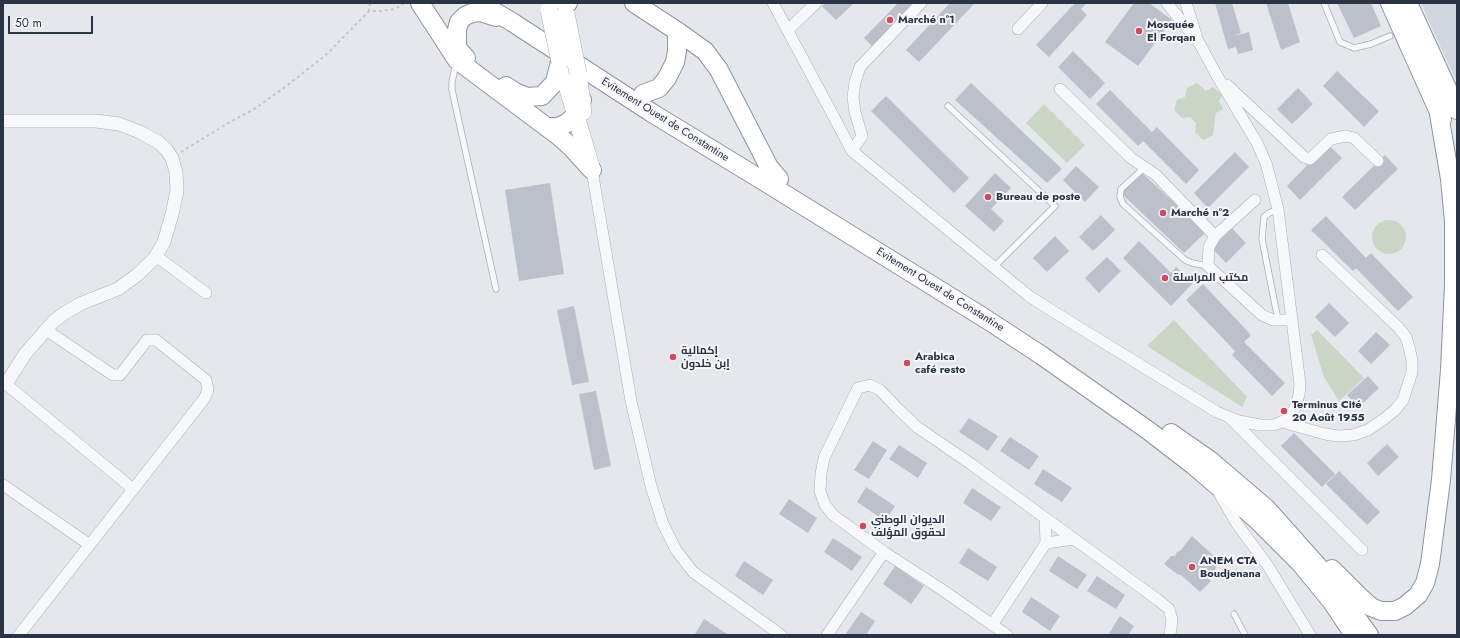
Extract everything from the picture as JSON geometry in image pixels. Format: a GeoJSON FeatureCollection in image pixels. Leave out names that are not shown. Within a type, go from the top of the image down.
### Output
{"type":"FeatureCollection","features":[{"type":"Feature","properties":{"kind":"highway"},"geometry":{"type":"LineString","coordinates":[[420,3],[457,60],[571,147],[592,170]]}},
{"type":"Feature","properties":{"kind":"highway","name":"Evitement Ouest de Constantine"},"geometry":{"type":"LineString","coordinates":[[480,3],[512,22],[652,113],[878,252],[1041,355],[1150,431],[1193,465],[1256,519],[1301,564],[1332,602],[1363,633]]}},
{"type":"Feature","properties":{"kind":"highway","name":"Evitement Ouest de Constantine"},"geometry":{"type":"LineString","coordinates":[[504,3],[643,94],[966,296],[1211,460],[1266,508],[1323,572],[1363,633]]}},
{"type":"Feature","properties":{"kind":"highway"},"geometry":{"type":"LineString","coordinates":[[634,3],[677,31],[704,51],[719,70],[769,167],[779,179]]}},
{"type":"Feature","properties":{"kind":"highway"},"geometry":{"type":"LineString","coordinates":[[1390,3],[1438,108],[1457,164]]}},
{"type":"Feature","properties":{"kind":"highway"},"geometry":{"type":"LineString","coordinates":[[1408,3],[1457,110]]}},
{"type":"Feature","properties":{"kind":"highway"},"geometry":{"type":"LineString","coordinates":[[512,22],[480,12],[465,16],[459,22],[457,30],[457,48],[466,59],[514,92],[527,97],[542,96],[549,89],[555,82],[560,62]]}},
{"type":"Feature","properties":{"kind":"highway"},"geometry":{"type":"LineString","coordinates":[[643,94],[659,88],[667,78],[675,62],[677,52],[677,31]]}},
{"type":"Feature","properties":{"kind":"highway"},"geometry":{"type":"LineString","coordinates":[[546,127],[558,127],[567,123],[578,108]]}},
{"type":"Feature","properties":{"kind":"highway"},"geometry":{"type":"LineString","coordinates":[[1266,508],[1330,566],[1371,607],[1381,611],[1395,611],[1406,606],[1418,595],[1425,583],[1434,542],[1441,480],[1450,370],[1454,285],[1454,222],[1438,108]]}},
{"type":"Feature","properties":{"kind":"main road"},"geometry":{"type":"LineString","coordinates":[[560,6],[560,62],[578,108],[592,170]]}},
{"type":"Feature","properties":{"kind":"main road"},"geometry":{"type":"LineString","coordinates":[[560,6],[578,73],[578,108]]}},
{"type":"Feature","properties":{"kind":"street"},"geometry":{"type":"LineString","coordinates":[[773,3],[852,151],[1029,296],[1217,412],[1229,417],[1260,425],[1274,425],[1288,419],[1295,408],[1299,395],[1300,384],[1278,209],[1266,163],[1196,36],[1186,3]]}},
{"type":"Feature","properties":{"kind":"street"},"geometry":{"type":"LineString","coordinates":[[788,30],[816,3]]}},
{"type":"Feature","properties":{"kind":"street"},"geometry":{"type":"LineString","coordinates":[[852,151],[862,136],[855,112],[853,97],[855,82],[860,67],[921,3]]}},
{"type":"Feature","properties":{"kind":"street"},"geometry":{"type":"LineString","coordinates":[[1018,29],[1042,3]]}},
{"type":"Feature","properties":{"kind":"street"},"geometry":{"type":"LineString","coordinates":[[1167,3],[1186,27],[1196,36]]}},
{"type":"Feature","properties":{"kind":"street"},"geometry":{"type":"LineString","coordinates":[[1216,74],[1304,156],[1310,159],[1331,139],[1346,136],[1354,138],[1378,161]]}},
{"type":"Feature","properties":{"kind":"street"},"geometry":{"type":"LineString","coordinates":[[1060,89],[1131,158],[1156,175],[1215,236]]}},
{"type":"Feature","properties":{"kind":"street"},"geometry":{"type":"LineString","coordinates":[[3,121],[96,121],[118,124],[140,132],[158,142],[166,149],[172,158],[176,172],[177,191],[164,242],[156,256],[138,275],[118,289],[82,303],[66,312],[46,330],[25,354],[5,383],[133,489]]}},
{"type":"Feature","properties":{"kind":"street"},"geometry":{"type":"LineString","coordinates":[[592,170],[630,401],[650,486],[663,524],[676,550],[693,572],[781,635]]}},
{"type":"Feature","properties":{"kind":"street"},"geometry":{"type":"LineString","coordinates":[[1255,200],[1215,236],[1209,247],[1208,266],[1262,315],[1278,321],[1292,320]]}},
{"type":"Feature","properties":{"kind":"street"},"geometry":{"type":"LineString","coordinates":[[1282,422],[1325,434],[1338,436],[1353,435],[1368,430],[1395,410],[1402,400],[1412,372],[1410,347],[1406,337],[1398,327],[1322,255]]}},
{"type":"Feature","properties":{"kind":"street"},"geometry":{"type":"LineString","coordinates":[[156,256],[206,293]]}},
{"type":"Feature","properties":{"kind":"street"},"geometry":{"type":"LineString","coordinates":[[20,635],[204,399],[208,390],[206,380],[156,340],[147,340],[120,375],[114,375],[46,330]]}},
{"type":"Feature","properties":{"kind":"street"},"geometry":{"type":"LineString","coordinates":[[1007,635],[941,589],[884,552],[833,515],[825,505],[820,491],[824,458],[858,388],[870,384],[880,390],[917,427],[1074,539],[1168,609],[1172,620],[1170,635]]}},
{"type":"Feature","properties":{"kind":"street"},"geometry":{"type":"LineString","coordinates":[[1229,417],[1362,550]]}},
{"type":"Feature","properties":{"kind":"street"},"geometry":{"type":"LineString","coordinates":[[1212,481],[1237,524],[1268,566],[1310,635]]}},
{"type":"Feature","properties":{"kind":"street"},"geometry":{"type":"LineString","coordinates":[[3,485],[90,545]]}},
{"type":"Feature","properties":{"kind":"street"},"geometry":{"type":"LineString","coordinates":[[992,625],[1046,544],[1045,518]]}},
{"type":"Feature","properties":{"kind":"street"},"geometry":{"type":"LineString","coordinates":[[1046,544],[1074,539]]}},
{"type":"Feature","properties":{"kind":"street"},"geometry":{"type":"LineString","coordinates":[[827,635],[884,552]]}},
{"type":"Feature","properties":{"kind":"lane"},"geometry":{"type":"LineString","coordinates":[[1324,3],[1340,42],[1354,48],[1371,44],[1390,36]]}},
{"type":"Feature","properties":{"kind":"lane"},"geometry":{"type":"LineString","coordinates":[[457,60],[452,82],[452,90],[496,289]]}},
{"type":"Feature","properties":{"kind":"lane"},"geometry":{"type":"LineString","coordinates":[[948,106],[1055,206],[994,267]]}},
{"type":"Feature","properties":{"kind":"lane"},"geometry":{"type":"LineString","coordinates":[[1145,167],[1121,189],[1120,197],[1123,204],[1185,260],[1208,266]]}},
{"type":"Feature","properties":{"kind":"lane"},"geometry":{"type":"LineString","coordinates":[[1278,209],[1264,217],[1262,238],[1278,321]]}},
{"type":"Feature","properties":{"kind":"lane"},"geometry":{"type":"LineString","coordinates":[[1234,614],[1245,635]]}},
{"type":"Feature","properties":{"kind":"path"},"geometry":{"type":"LineString","coordinates":[[172,158],[230,122],[256,108],[289,84],[327,54],[369,10],[370,3]]}},
{"type":"Feature","properties":{"kind":"path"},"geometry":{"type":"LineString","coordinates":[[369,10],[381,11],[395,9],[404,3]]}},
{"type":"Feature","properties":{"kind":"shaded area"},"geometry":{"type":"Polygon","coordinates":[[[1421,3],[1457,3],[1457,81],[1442,50],[1421,3]]]}},
{"type":"Feature","properties":{"kind":"green space"},"geometry":{"type":"Polygon","coordinates":[[[1197,83],[1206,91],[1213,87],[1222,95],[1219,102],[1224,109],[1216,113],[1213,135],[1203,140],[1195,132],[1196,123],[1190,117],[1182,118],[1174,110],[1177,100],[1185,97],[1187,88],[1197,83]]]}},
{"type":"Feature","properties":{"kind":"green space"},"geometry":{"type":"Polygon","coordinates":[[[1044,104],[1085,145],[1067,163],[1026,123],[1044,104]]]}},
{"type":"Feature","properties":{"kind":"green space"},"geometry":{"type":"Polygon","coordinates":[[[1392,220],[1401,225],[1405,230],[1405,244],[1401,249],[1396,253],[1386,254],[1382,253],[1373,244],[1372,234],[1373,230],[1382,221],[1392,220]]]}},
{"type":"Feature","properties":{"kind":"green space"},"geometry":{"type":"Polygon","coordinates":[[[1174,320],[1247,397],[1242,407],[1147,346],[1174,320]]]}},
{"type":"Feature","properties":{"kind":"green space"},"geometry":{"type":"Polygon","coordinates":[[[1317,330],[1364,378],[1339,401],[1324,377],[1311,335],[1317,330]]]}},
{"type":"Feature","properties":{"kind":"building"},"geometry":{"type":"Polygon","coordinates":[[[825,3],[854,3],[836,20],[822,6],[825,3]]]}},
{"type":"Feature","properties":{"kind":"building","name":"Marché n°1"},"geometry":{"type":"Polygon","coordinates":[[[898,3],[916,3],[873,47],[864,38],[898,3]]]}},
{"type":"Feature","properties":{"kind":"building"},"geometry":{"type":"Polygon","coordinates":[[[950,3],[975,3],[919,62],[906,50],[950,3]]]}},
{"type":"Feature","properties":{"kind":"building"},"geometry":{"type":"Polygon","coordinates":[[[1075,3],[1087,3],[1081,9],[1087,15],[1049,57],[1036,45],[1075,3]]]}},
{"type":"Feature","properties":{"kind":"building","name":"Mosquée El Forqan"},"geometry":{"type":"Polygon","coordinates":[[[1134,3],[1149,3],[1172,20],[1138,66],[1105,42],[1134,3]]]}},
{"type":"Feature","properties":{"kind":"building"},"geometry":{"type":"Polygon","coordinates":[[[1215,3],[1232,3],[1241,33],[1234,36],[1249,32],[1253,50],[1238,54],[1236,47],[1228,49],[1215,3]]]}},
{"type":"Feature","properties":{"kind":"building"},"geometry":{"type":"Polygon","coordinates":[[[1266,3],[1288,3],[1300,42],[1281,50],[1266,3]]]}},
{"type":"Feature","properties":{"kind":"building"},"geometry":{"type":"Polygon","coordinates":[[[1337,3],[1371,3],[1381,26],[1354,38],[1337,3]]]}},
{"type":"Feature","properties":{"kind":"building"},"geometry":{"type":"Polygon","coordinates":[[[1073,51],[1105,83],[1090,99],[1058,67],[1073,51]]]}},
{"type":"Feature","properties":{"kind":"building"},"geometry":{"type":"Polygon","coordinates":[[[1337,71],[1379,111],[1364,127],[1323,86],[1337,71]]]}},
{"type":"Feature","properties":{"kind":"building"},"geometry":{"type":"Polygon","coordinates":[[[971,83],[1062,169],[1047,183],[955,100],[971,83]]]}},
{"type":"Feature","properties":{"kind":"building"},"geometry":{"type":"Polygon","coordinates":[[[1298,88],[1313,104],[1292,124],[1277,109],[1298,88]]]}},
{"type":"Feature","properties":{"kind":"building"},"geometry":{"type":"Polygon","coordinates":[[[1110,90],[1152,132],[1157,127],[1199,170],[1186,184],[1143,141],[1138,146],[1096,104],[1110,90]]]}},
{"type":"Feature","properties":{"kind":"building"},"geometry":{"type":"Polygon","coordinates":[[[886,96],[969,178],[954,193],[871,111],[886,96]]]}},
{"type":"Feature","properties":{"kind":"building"},"geometry":{"type":"Polygon","coordinates":[[[1328,144],[1342,158],[1300,200],[1287,186],[1328,144]]]}},
{"type":"Feature","properties":{"kind":"building"},"geometry":{"type":"Polygon","coordinates":[[[1235,152],[1249,167],[1208,208],[1194,193],[1235,152]]]}},
{"type":"Feature","properties":{"kind":"building"},"geometry":{"type":"Polygon","coordinates":[[[1385,155],[1398,169],[1355,210],[1342,197],[1385,155]]]}},
{"type":"Feature","properties":{"kind":"building"},"geometry":{"type":"Polygon","coordinates":[[[1076,166],[1099,187],[1085,202],[1063,180],[1076,166]]]}},
{"type":"Feature","properties":{"kind":"building","name":"Bureau de poste"},"geometry":{"type":"Polygon","coordinates":[[[995,173],[1011,188],[991,209],[1004,221],[994,232],[965,206],[995,173]]]}},
{"type":"Feature","properties":{"kind":"building","name":"Marché n°2"},"geometry":{"type":"Polygon","coordinates":[[[1142,173],[1206,232],[1184,253],[1121,193],[1142,173]]]}},
{"type":"Feature","properties":{"kind":"building"},"geometry":{"type":"Polygon","coordinates":[[[550,183],[564,274],[519,281],[505,190],[550,183]]]}},
{"type":"Feature","properties":{"kind":"building"},"geometry":{"type":"Polygon","coordinates":[[[1101,215],[1115,230],[1093,251],[1079,237],[1101,215]]]}},
{"type":"Feature","properties":{"kind":"building"},"geometry":{"type":"Polygon","coordinates":[[[1326,216],[1366,258],[1371,253],[1413,297],[1398,311],[1356,268],[1353,271],[1311,230],[1326,216]]]}},
{"type":"Feature","properties":{"kind":"building"},"geometry":{"type":"Polygon","coordinates":[[[1232,228],[1246,243],[1226,263],[1212,248],[1232,228]]]}},
{"type":"Feature","properties":{"kind":"building"},"geometry":{"type":"Polygon","coordinates":[[[1055,236],[1069,251],[1047,272],[1033,258],[1055,236]]]}},
{"type":"Feature","properties":{"kind":"building","name":"مكتب المراسلة"},"geometry":{"type":"Polygon","coordinates":[[[1139,241],[1171,273],[1176,267],[1193,283],[1171,306],[1123,258],[1139,241]]]}},
{"type":"Feature","properties":{"kind":"building"},"geometry":{"type":"Polygon","coordinates":[[[1107,257],[1121,271],[1099,293],[1085,278],[1107,257]]]}},
{"type":"Feature","properties":{"kind":"building"},"geometry":{"type":"Polygon","coordinates":[[[1203,284],[1251,335],[1244,342],[1285,383],[1272,396],[1232,355],[1235,351],[1186,300],[1203,284]]]}},
{"type":"Feature","properties":{"kind":"building"},"geometry":{"type":"Polygon","coordinates":[[[1329,303],[1349,323],[1335,337],[1315,317],[1329,303]]]}},
{"type":"Feature","properties":{"kind":"building"},"geometry":{"type":"Polygon","coordinates":[[[574,306],[589,382],[572,385],[557,310],[574,306]]]}},
{"type":"Feature","properties":{"kind":"building"},"geometry":{"type":"Polygon","coordinates":[[[1376,332],[1390,345],[1371,364],[1358,351],[1376,332]]]}},
{"type":"Feature","properties":{"kind":"building"},"geometry":{"type":"Polygon","coordinates":[[[1368,376],[1379,388],[1359,407],[1347,395],[1368,376]]]}},
{"type":"Feature","properties":{"kind":"building"},"geometry":{"type":"Polygon","coordinates":[[[596,391],[611,466],[594,470],[579,394],[596,391]]]}},
{"type":"Feature","properties":{"kind":"building"},"geometry":{"type":"Polygon","coordinates":[[[969,418],[998,436],[988,451],[959,432],[969,418]]]}},
{"type":"Feature","properties":{"kind":"building"},"geometry":{"type":"Polygon","coordinates":[[[1294,433],[1335,474],[1322,487],[1281,446],[1294,433]]]}},
{"type":"Feature","properties":{"kind":"building"},"geometry":{"type":"Polygon","coordinates":[[[1010,437],[1039,456],[1029,470],[1000,451],[1010,437]]]}},
{"type":"Feature","properties":{"kind":"building"},"geometry":{"type":"Polygon","coordinates":[[[873,441],[887,450],[869,479],[854,470],[873,441]]]}},
{"type":"Feature","properties":{"kind":"building"},"geometry":{"type":"Polygon","coordinates":[[[1387,444],[1399,457],[1378,476],[1367,463],[1387,444]]]}},
{"type":"Feature","properties":{"kind":"building"},"geometry":{"type":"Polygon","coordinates":[[[899,445],[927,463],[918,478],[889,459],[899,445]]]}},
{"type":"Feature","properties":{"kind":"building"},"geometry":{"type":"Polygon","coordinates":[[[1043,469],[1072,488],[1062,502],[1034,484],[1043,469]]]}},
{"type":"Feature","properties":{"kind":"building"},"geometry":{"type":"Polygon","coordinates":[[[1339,471],[1380,512],[1367,525],[1326,484],[1339,471]]]}},
{"type":"Feature","properties":{"kind":"building"},"geometry":{"type":"Polygon","coordinates":[[[866,487],[895,506],[885,521],[857,502],[866,487]]]}},
{"type":"Feature","properties":{"kind":"building"},"geometry":{"type":"Polygon","coordinates":[[[972,488],[1001,507],[991,521],[963,503],[972,488]]]}},
{"type":"Feature","properties":{"kind":"building"},"geometry":{"type":"Polygon","coordinates":[[[789,499],[817,518],[808,533],[779,514],[789,499]]]}},
{"type":"Feature","properties":{"kind":"building","name":"ANEM CTA Boudjenana"},"geometry":{"type":"Polygon","coordinates":[[[1192,536],[1217,559],[1217,564],[1213,573],[1210,570],[1205,575],[1211,581],[1200,592],[1181,575],[1177,574],[1164,564],[1171,556],[1175,556],[1177,552],[1180,551],[1192,536]]]}},
{"type":"Feature","properties":{"kind":"building"},"geometry":{"type":"Polygon","coordinates":[[[833,538],[862,557],[852,571],[824,552],[833,538]]]}},
{"type":"Feature","properties":{"kind":"building"},"geometry":{"type":"Polygon","coordinates":[[[968,548],[997,567],[988,581],[959,563],[968,548]]]}},
{"type":"Feature","properties":{"kind":"building"},"geometry":{"type":"Polygon","coordinates":[[[1058,556],[1087,575],[1077,589],[1049,571],[1058,556]]]}},
{"type":"Feature","properties":{"kind":"building"},"geometry":{"type":"Polygon","coordinates":[[[744,561],[773,580],[763,595],[735,576],[744,561]]]}},
{"type":"Feature","properties":{"kind":"building"},"geometry":{"type":"Polygon","coordinates":[[[895,566],[924,586],[911,604],[883,584],[895,566]]]}},
{"type":"Feature","properties":{"kind":"building"},"geometry":{"type":"Polygon","coordinates":[[[1097,576],[1125,595],[1116,609],[1087,591],[1097,576]]]}},
{"type":"Feature","properties":{"kind":"building"},"geometry":{"type":"Polygon","coordinates":[[[1031,597],[1060,616],[1050,631],[1022,612],[1031,597]]]}},
{"type":"Feature","properties":{"kind":"building"},"geometry":{"type":"Polygon","coordinates":[[[861,612],[875,621],[866,635],[845,635],[861,612]]]}},
{"type":"Feature","properties":{"kind":"building"},"geometry":{"type":"Polygon","coordinates":[[[1120,616],[1134,626],[1128,635],[1108,635],[1120,616]]]}},
{"type":"Feature","properties":{"kind":"building"},"geometry":{"type":"Polygon","coordinates":[[[704,619],[729,635],[695,634],[704,619]]]}},
{"type":"Feature","properties":{"kind":"place","name":"Marché n°1"},"geometry":{"type":"Point","coordinates":[890,20]}},
{"type":"Feature","properties":{"kind":"place","name":"Mosquée El Forqan"},"geometry":{"type":"Point","coordinates":[1139,31]}},
{"type":"Feature","properties":{"kind":"place","name":"Bureau de poste"},"geometry":{"type":"Point","coordinates":[988,197]}},
{"type":"Feature","properties":{"kind":"place","name":"Marché n°2"},"geometry":{"type":"Point","coordinates":[1163,213]}},
{"type":"Feature","properties":{"kind":"place","name":"مكتب المراسلة"},"geometry":{"type":"Point","coordinates":[1165,278]}},
{"type":"Feature","properties":{"kind":"place","name":"إكمالية إبن خلدون"},"geometry":{"type":"Point","coordinates":[673,357]}},
{"type":"Feature","properties":{"kind":"place","name":"Arabica café resto"},"geometry":{"type":"Point","coordinates":[907,363]}},
{"type":"Feature","properties":{"kind":"place","name":"Terminus Cité 20 Août 1955"},"geometry":{"type":"Point","coordinates":[1284,411]}},
{"type":"Feature","properties":{"kind":"place","name":"الديوان الوطني لحقوق المؤلف"},"geometry":{"type":"Point","coordinates":[863,526]}},
{"type":"Feature","properties":{"kind":"place","name":"ANEM CTA Boudjenana"},"geometry":{"type":"Point","coordinates":[1192,567]}}]}
